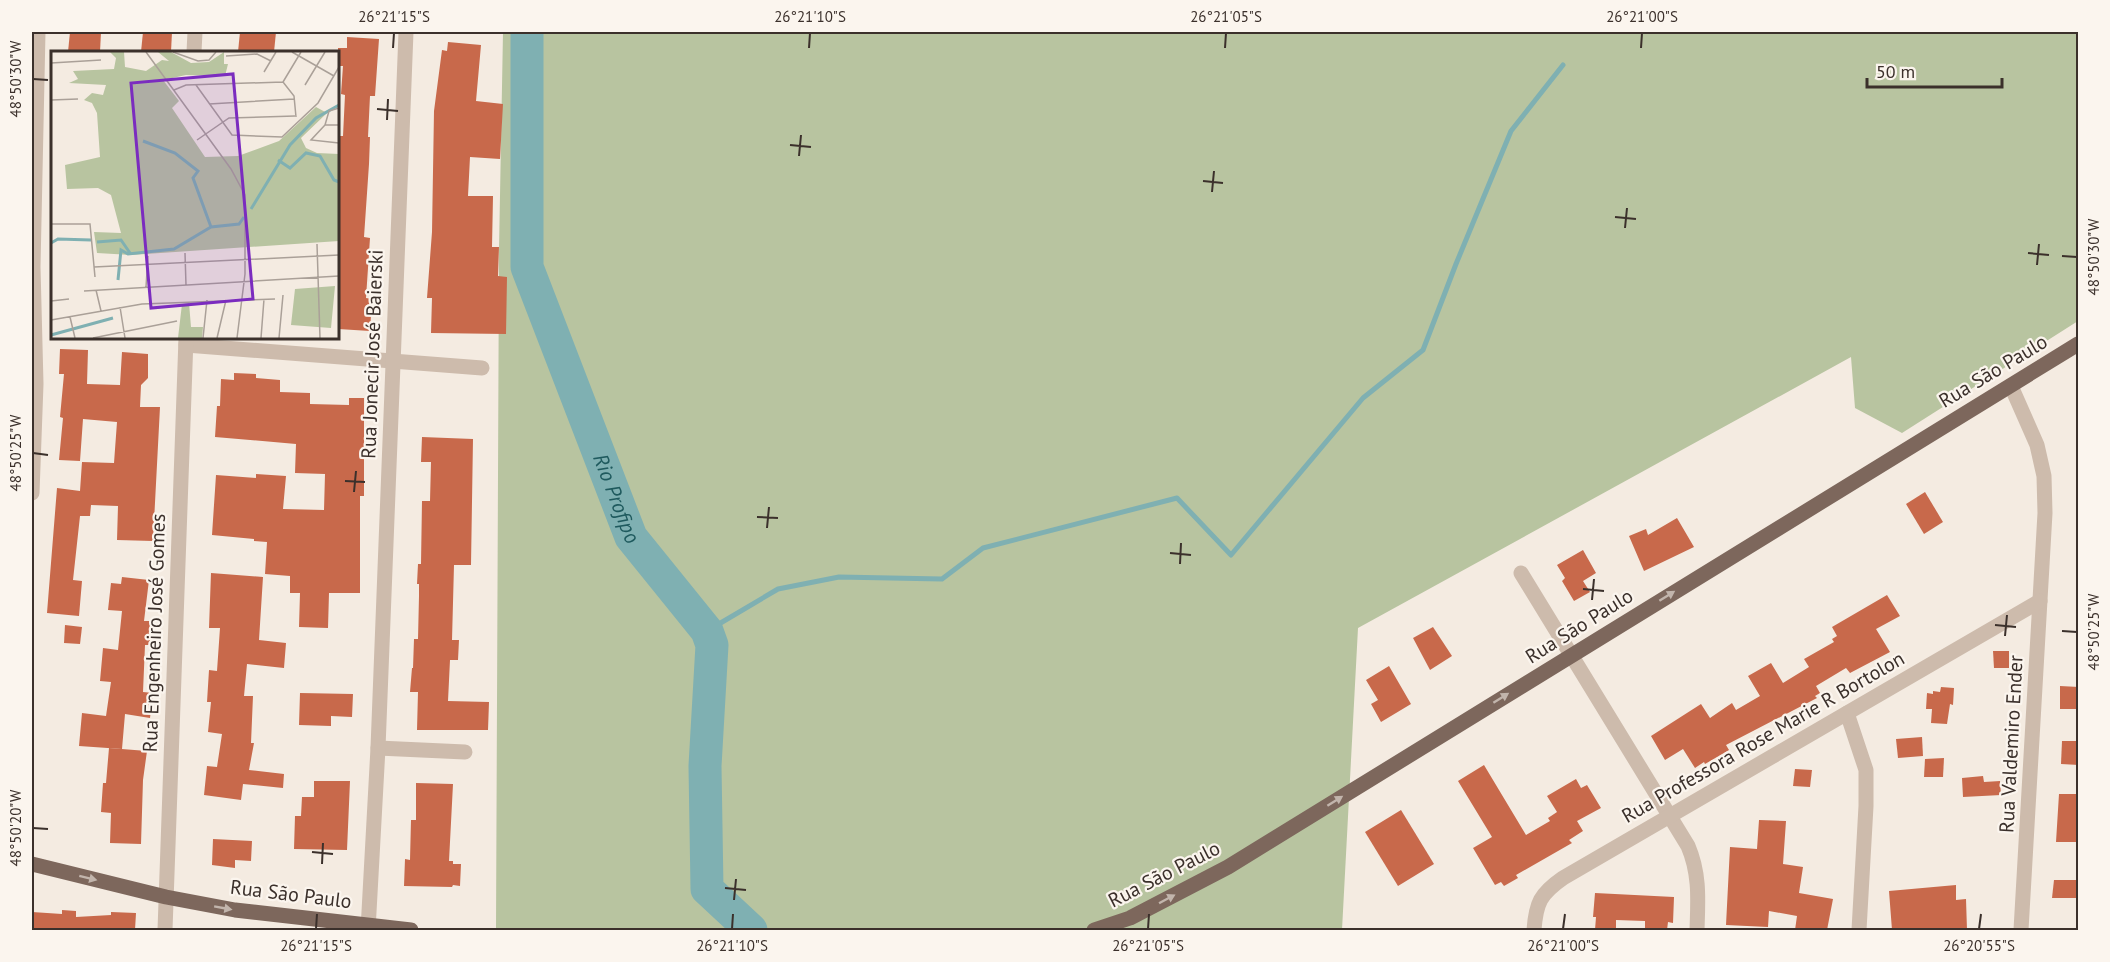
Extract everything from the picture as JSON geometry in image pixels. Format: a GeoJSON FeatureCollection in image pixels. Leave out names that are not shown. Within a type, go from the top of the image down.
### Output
{"type":"FeatureCollection","features":[{"type":"Feature","properties":{"kind":"main road","name":"Rua São Paulo"},"geometry":{"type":"LineString","coordinates":[[1094,930],[1130,918],[1228,867],[2079,344]]}},
{"type":"Feature","properties":{"kind":"main road","name":"Rua São Paulo"},"geometry":{"type":"LineString","coordinates":[[32,864],[166,897],[235,910],[368,928],[411,930]]}},
{"type":"Feature","properties":{"kind":"street"},"geometry":{"type":"LineString","coordinates":[[32,492],[36,384],[33,243],[38,32]]}},
{"type":"Feature","properties":{"kind":"street"},"geometry":{"type":"LineString","coordinates":[[194,51],[195,32]]}},
{"type":"Feature","properties":{"kind":"street","name":"Rua Jonecir José Baierski"},"geometry":{"type":"LineString","coordinates":[[368,928],[378,748],[406,32]]}},
{"type":"Feature","properties":{"kind":"street"},"geometry":{"type":"LineString","coordinates":[[186,341],[393,362],[482,368]]}},
{"type":"Feature","properties":{"kind":"street","name":"Rua Engenheiro José Gomes"},"geometry":{"type":"LineString","coordinates":[[165,930],[186,341]]}},
{"type":"Feature","properties":{"kind":"street","name":"Rua Valdemiro Ender"},"geometry":{"type":"LineString","coordinates":[[2011,386],[2037,445],[2044,476],[2045,513],[2022,930]]}},
{"type":"Feature","properties":{"kind":"street"},"geometry":{"type":"LineString","coordinates":[[1521,573],[1688,846],[1695,862],[1699,888],[1696,930]]}},
{"type":"Feature","properties":{"kind":"street","name":"Rua Professora Rose Marie R Bortolon"},"geometry":{"type":"LineString","coordinates":[[1534,930],[1535,911],[1541,897],[1551,886],[2040,601]]}},
{"type":"Feature","properties":{"kind":"street"},"geometry":{"type":"LineString","coordinates":[[1847,713],[1866,770],[1859,930]]}},
{"type":"Feature","properties":{"kind":"street"},"geometry":{"type":"LineString","coordinates":[[378,748],[465,752]]}},
{"type":"Feature","properties":{"kind":"green space"},"geometry":{"type":"Polygon","coordinates":[[[503,32],[2078,32],[2078,321],[1902,433],[1855,408],[1851,357],[1358,628],[1342,930],[496,930],[499,250],[503,32]]]}},
{"type":"Feature","properties":{"kind":"building"},"geometry":{"type":"Polygon","coordinates":[[[70,32],[101,32],[100,51],[68,51],[70,32]]]}},
{"type":"Feature","properties":{"kind":"building"},"geometry":{"type":"Polygon","coordinates":[[[143,32],[172,32],[171,51],[141,51],[143,32]]]}},
{"type":"Feature","properties":{"kind":"building"},"geometry":{"type":"Polygon","coordinates":[[[240,32],[276,32],[274,51],[238,51],[240,32]]]}},
{"type":"Feature","properties":{"kind":"building"},"geometry":{"type":"Polygon","coordinates":[[[347,37],[379,39],[375,96],[370,96],[369,164],[364,237],[370,238],[366,298],[372,299],[370,331],[339,329],[339,136],[343,136],[345,95],[341,94],[343,66],[339,66],[338,48],[347,48],[347,37]]]}},
{"type":"Feature","properties":{"kind":"building"},"geometry":{"type":"Polygon","coordinates":[[[448,42],[481,45],[476,101],[503,104],[500,159],[470,157],[468,196],[493,196],[492,247],[499,247],[498,276],[507,277],[506,334],[431,333],[432,298],[427,298],[432,232],[434,111],[442,50],[447,51],[448,42]]]}},
{"type":"Feature","properties":{"kind":"building"},"geometry":{"type":"Polygon","coordinates":[[[60,349],[88,350],[87,384],[120,385],[122,352],[148,354],[148,378],[141,385],[140,407],[160,407],[153,541],[117,540],[118,506],[91,505],[90,516],[80,516],[73,580],[82,581],[79,616],[47,613],[57,488],[80,491],[82,462],[114,463],[117,422],[83,419],[80,461],[59,460],[64,374],[59,374],[60,349]]]}},
{"type":"Feature","properties":{"kind":"building"},"geometry":{"type":"Polygon","coordinates":[[[234,373],[256,374],[256,378],[280,380],[280,392],[310,393],[310,404],[349,405],[349,398],[364,398],[364,496],[360,496],[360,593],[329,593],[328,628],[299,627],[300,593],[290,593],[290,576],[265,574],[267,542],[212,535],[216,475],[256,478],[256,474],[286,476],[283,509],[324,510],[325,474],[295,473],[296,444],[215,437],[221,379],[234,380],[234,373]]]}},
{"type":"Feature","properties":{"kind":"building"},"geometry":{"type":"Polygon","coordinates":[[[422,437],[473,439],[471,565],[454,565],[452,640],[459,640],[458,660],[450,660],[448,701],[489,702],[488,730],[417,730],[418,692],[410,692],[414,639],[418,639],[419,584],[417,584],[418,564],[421,564],[422,501],[430,501],[431,462],[421,462],[422,437]]]}},
{"type":"Feature","properties":{"kind":"building"},"geometry":{"type":"Polygon","coordinates":[[[1925,492],[1943,522],[1924,534],[1906,504],[1925,492]]]}},
{"type":"Feature","properties":{"kind":"building"},"geometry":{"type":"Polygon","coordinates":[[[1677,518],[1694,547],[1644,571],[1629,536],[1646,529],[1648,535],[1677,518]]]}},
{"type":"Feature","properties":{"kind":"building"},"geometry":{"type":"Polygon","coordinates":[[[1583,550],[1596,573],[1583,581],[1590,592],[1574,601],[1562,581],[1565,578],[1557,565],[1583,550]]]}},
{"type":"Feature","properties":{"kind":"building"},"geometry":{"type":"Polygon","coordinates":[[[211,573],[263,577],[259,640],[286,643],[284,668],[247,664],[244,696],[253,696],[251,743],[254,743],[249,770],[284,774],[283,788],[243,784],[241,800],[204,795],[207,766],[217,767],[222,734],[208,732],[211,702],[207,702],[209,670],[217,671],[220,628],[209,628],[211,573]]]}},
{"type":"Feature","properties":{"kind":"building"},"geometry":{"type":"Polygon","coordinates":[[[122,577],[149,580],[144,621],[152,621],[150,645],[145,645],[143,692],[153,693],[150,718],[125,714],[122,749],[79,746],[82,713],[106,716],[111,682],[100,681],[103,648],[118,650],[122,611],[108,610],[111,583],[121,584],[122,577]]]}},
{"type":"Feature","properties":{"kind":"building"},"geometry":{"type":"Polygon","coordinates":[[[1887,595],[1900,616],[1876,629],[1890,652],[1850,673],[1846,668],[1816,686],[1820,693],[1815,696],[1817,698],[1726,745],[1729,750],[1705,764],[1704,762],[1695,768],[1683,749],[1665,760],[1651,736],[1701,704],[1710,718],[1732,703],[1736,710],[1760,696],[1748,676],[1771,663],[1783,683],[1809,667],[1804,659],[1834,642],[1832,639],[1837,636],[1832,627],[1887,595]]]}},
{"type":"Feature","properties":{"kind":"building"},"geometry":{"type":"Polygon","coordinates":[[[65,625],[82,627],[80,644],[64,643],[65,625]]]}},
{"type":"Feature","properties":{"kind":"building"},"geometry":{"type":"Polygon","coordinates":[[[1433,627],[1452,656],[1430,670],[1413,638],[1433,627]]]}},
{"type":"Feature","properties":{"kind":"building"},"geometry":{"type":"Polygon","coordinates":[[[1993,651],[2009,651],[2009,668],[1994,668],[1993,651]]]}},
{"type":"Feature","properties":{"kind":"building"},"geometry":{"type":"Polygon","coordinates":[[[1389,666],[1411,704],[1381,722],[1371,704],[1378,700],[1366,680],[1389,666]]]}},
{"type":"Feature","properties":{"kind":"building"},"geometry":{"type":"Polygon","coordinates":[[[2060,686],[2079,687],[2079,709],[2060,709],[2060,686]]]}},
{"type":"Feature","properties":{"kind":"building"},"geometry":{"type":"Polygon","coordinates":[[[1941,687],[1954,688],[1953,705],[1950,704],[1947,724],[1931,723],[1932,709],[1926,709],[1927,693],[1940,692],[1941,687]]]}},
{"type":"Feature","properties":{"kind":"building"},"geometry":{"type":"Polygon","coordinates":[[[300,693],[353,694],[352,717],[331,716],[331,726],[299,725],[300,693]]]}},
{"type":"Feature","properties":{"kind":"building"},"geometry":{"type":"Polygon","coordinates":[[[1922,737],[1923,756],[1898,758],[1896,739],[1922,737]]]}},
{"type":"Feature","properties":{"kind":"building"},"geometry":{"type":"Polygon","coordinates":[[[2062,741],[2079,741],[2079,765],[2061,764],[2062,741]]]}},
{"type":"Feature","properties":{"kind":"building"},"geometry":{"type":"Polygon","coordinates":[[[109,748],[147,751],[143,780],[141,844],[110,843],[111,813],[101,812],[109,748]]]}},
{"type":"Feature","properties":{"kind":"building"},"geometry":{"type":"Polygon","coordinates":[[[1944,758],[1943,777],[1924,777],[1925,759],[1944,758]]]}},
{"type":"Feature","properties":{"kind":"building"},"geometry":{"type":"Polygon","coordinates":[[[1484,765],[1526,835],[1550,821],[1548,818],[1557,812],[1547,796],[1576,779],[1581,788],[1587,785],[1601,808],[1577,821],[1583,831],[1569,840],[1572,843],[1516,875],[1518,878],[1504,886],[1501,882],[1495,885],[1473,848],[1492,837],[1458,781],[1484,765]]]}},
{"type":"Feature","properties":{"kind":"building"},"geometry":{"type":"Polygon","coordinates":[[[1795,769],[1812,770],[1810,787],[1793,786],[1795,769]]]}},
{"type":"Feature","properties":{"kind":"building"},"geometry":{"type":"Polygon","coordinates":[[[1983,776],[1984,782],[2000,781],[2001,795],[1963,797],[1962,778],[1983,776]]]}},
{"type":"Feature","properties":{"kind":"building"},"geometry":{"type":"Polygon","coordinates":[[[314,781],[350,781],[347,850],[294,849],[295,816],[301,816],[302,797],[314,797],[314,781]]]}},
{"type":"Feature","properties":{"kind":"building"},"geometry":{"type":"Polygon","coordinates":[[[416,783],[453,784],[449,861],[453,861],[453,864],[461,864],[460,886],[404,886],[405,859],[410,860],[411,820],[416,820],[416,783]]]}},
{"type":"Feature","properties":{"kind":"building"},"geometry":{"type":"Polygon","coordinates":[[[2059,794],[2079,794],[2079,842],[2056,842],[2059,794]]]}},
{"type":"Feature","properties":{"kind":"building"},"geometry":{"type":"Polygon","coordinates":[[[1401,810],[1434,864],[1398,886],[1365,832],[1401,810]]]}},
{"type":"Feature","properties":{"kind":"building"},"geometry":{"type":"Polygon","coordinates":[[[1759,820],[1786,821],[1783,864],[1803,867],[1799,893],[1833,899],[1827,930],[1795,930],[1797,916],[1769,911],[1768,927],[1726,925],[1730,847],[1757,849],[1759,820]]]}},
{"type":"Feature","properties":{"kind":"building"},"geometry":{"type":"Polygon","coordinates":[[[213,839],[252,841],[251,861],[235,860],[235,868],[212,865],[213,839]]]}},
{"type":"Feature","properties":{"kind":"building"},"geometry":{"type":"Polygon","coordinates":[[[2054,880],[2079,880],[2079,898],[2052,898],[2054,880]]]}},
{"type":"Feature","properties":{"kind":"building"},"geometry":{"type":"Polygon","coordinates":[[[1956,885],[1956,900],[1966,899],[1967,930],[1892,930],[1889,891],[1956,885]]]}},
{"type":"Feature","properties":{"kind":"building"},"geometry":{"type":"Polygon","coordinates":[[[1595,893],[1674,897],[1673,923],[1668,922],[1667,930],[1645,930],[1645,921],[1616,920],[1616,930],[1595,930],[1596,917],[1593,917],[1595,893]]]}},
{"type":"Feature","properties":{"kind":"building"},"geometry":{"type":"Polygon","coordinates":[[[62,910],[76,911],[76,917],[111,915],[111,912],[136,913],[135,930],[32,930],[32,912],[62,914],[62,910]]]}},
{"type":"Feature","properties":{"kind":"waterway","name":"Rio Profipo"},"geometry":{"type":"LineString","coordinates":[[527,32],[527,267],[631,537],[707,631],[712,645],[705,766],[707,889],[751,930]]}},
{"type":"Feature","properties":{"kind":"waterway"},"geometry":{"type":"LineString","coordinates":[[707,631],[778,589],[839,577],[942,579],[983,548],[1177,498],[1231,555],[1363,398],[1423,350],[1511,131],[1563,65]]}}]}
